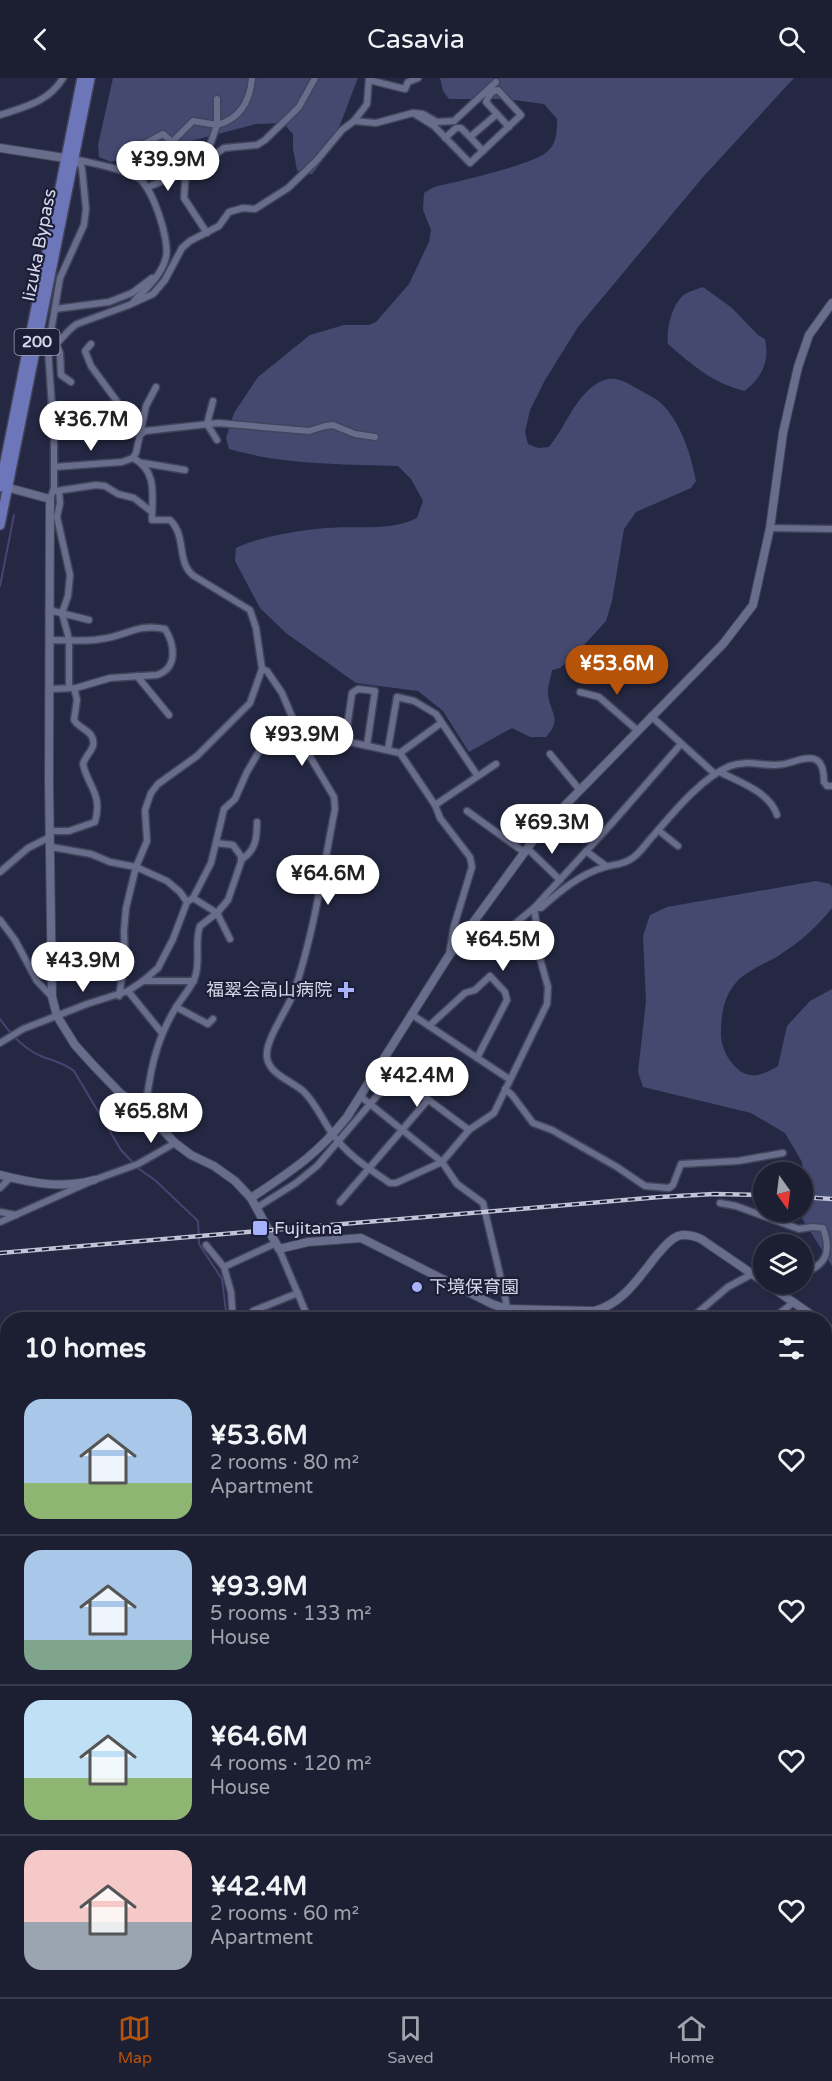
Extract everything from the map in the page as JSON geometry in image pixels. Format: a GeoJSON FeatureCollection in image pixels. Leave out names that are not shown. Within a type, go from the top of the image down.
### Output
{"type":"FeatureCollection","features":[{"type":"Feature","properties":{"kind":"highway","name":"200"},"geometry":{"type":"LineString","coordinates":[[0,525],[3,486],[69,158],[82,78]]}},
{"type":"Feature","properties":{"kind":"highway","name":"200"},"geometry":{"type":"LineString","coordinates":[[69,158],[90,78]]}},
{"type":"Feature","properties":{"kind":"street"},"geometry":{"type":"LineString","coordinates":[[0,115],[33,105],[48,96],[63,78]]}},
{"type":"Feature","properties":{"kind":"street"},"geometry":{"type":"LineString","coordinates":[[188,167],[173,144],[164,134],[133,150],[139,163],[173,144],[194,121],[217,125],[229,122],[242,110],[251,90],[252,78]]}},
{"type":"Feature","properties":{"kind":"street"},"geometry":{"type":"LineString","coordinates":[[148,187],[177,175],[186,177],[224,148],[257,145],[265,140],[299,107],[315,78]]}},
{"type":"Feature","properties":{"kind":"street"},"geometry":{"type":"LineString","coordinates":[[48,349],[57,346],[70,328],[77,324],[153,294],[165,280],[182,248],[219,226],[229,212],[243,208],[255,209],[288,188],[317,160],[342,130],[354,121],[367,104],[369,79],[405,89],[408,82],[418,78]]}},
{"type":"Feature","properties":{"kind":"street"},"geometry":{"type":"LineString","coordinates":[[354,121],[376,123],[413,113],[423,114],[437,122],[454,121],[496,82]]}},
{"type":"Feature","properties":{"kind":"street"},"geometry":{"type":"LineString","coordinates":[[413,113],[434,126],[470,163],[509,127],[521,115],[498,90],[488,96],[486,102],[509,127]]}},
{"type":"Feature","properties":{"kind":"street"},"geometry":{"type":"LineString","coordinates":[[207,233],[184,198],[188,167],[210,145],[217,125],[218,99]]}},
{"type":"Feature","properties":{"kind":"street"},"geometry":{"type":"LineString","coordinates":[[470,137],[497,114]]}},
{"type":"Feature","properties":{"kind":"street"},"geometry":{"type":"LineString","coordinates":[[445,138],[456,128],[461,128],[483,151]]}},
{"type":"Feature","properties":{"kind":"street"},"geometry":{"type":"LineString","coordinates":[[0,148],[69,158],[125,172],[139,178],[148,187],[165,233],[167,256],[149,287],[129,305]]}},
{"type":"Feature","properties":{"kind":"street"},"geometry":{"type":"LineString","coordinates":[[69,158],[81,165],[86,209],[84,225],[60,278],[48,349],[54,437],[54,514],[49,610],[52,997],[57,1016],[75,1045],[120,1093],[145,1111],[176,1143],[191,1155],[214,1166],[235,1181],[251,1198],[277,1246],[306,1312]]}},
{"type":"Feature","properties":{"kind":"street"},"geometry":{"type":"LineString","coordinates":[[55,309],[109,302],[132,292],[157,275]]}},
{"type":"Feature","properties":{"kind":"street"},"geometry":{"type":"LineString","coordinates":[[251,1198],[306,1161],[333,1135],[448,957],[540,831],[723,644],[753,605],[770,528],[783,433],[798,367],[809,335],[832,303]]}},
{"type":"Feature","properties":{"kind":"street"},"geometry":{"type":"LineString","coordinates":[[91,344],[85,351],[91,366],[141,434]]}},
{"type":"Feature","properties":{"kind":"street"},"geometry":{"type":"LineString","coordinates":[[57,346],[60,353],[61,375],[71,382]]}},
{"type":"Feature","properties":{"kind":"street"},"geometry":{"type":"LineString","coordinates":[[54,467],[122,462],[133,458],[141,434],[146,406],[156,387]]}},
{"type":"Feature","properties":{"kind":"street"},"geometry":{"type":"LineString","coordinates":[[213,401],[207,424],[217,440]]}},
{"type":"Feature","properties":{"kind":"street"},"geometry":{"type":"LineString","coordinates":[[141,434],[145,431],[218,423],[309,431],[333,425],[355,434],[375,437]]}},
{"type":"Feature","properties":{"kind":"street"},"geometry":{"type":"LineString","coordinates":[[133,458],[143,463],[186,470]]}},
{"type":"Feature","properties":{"kind":"street"},"geometry":{"type":"LineString","coordinates":[[119,996],[125,959],[126,908],[136,867],[147,841],[145,810],[151,793],[158,784],[197,756],[250,703],[262,669],[256,628],[250,610],[189,573],[177,527],[170,520],[152,520],[152,479],[143,463]]}},
{"type":"Feature","properties":{"kind":"street"},"geometry":{"type":"LineString","coordinates":[[3,486],[54,494],[96,485],[105,486],[118,494],[134,498],[152,512]]}},
{"type":"Feature","properties":{"kind":"street"},"geometry":{"type":"LineString","coordinates":[[0,872],[28,848],[50,834],[69,831],[95,822],[97,813],[98,800],[83,764],[93,747],[93,738],[74,720],[77,700],[72,688],[69,639],[62,613],[68,596],[70,575],[54,514],[54,494]]}},
{"type":"Feature","properties":{"kind":"street"},"geometry":{"type":"LineString","coordinates":[[770,528],[832,530]]}},
{"type":"Feature","properties":{"kind":"street"},"geometry":{"type":"LineString","coordinates":[[49,610],[89,620]]}},
{"type":"Feature","properties":{"kind":"street"},"geometry":{"type":"LineString","coordinates":[[49,640],[101,639],[141,627],[165,629],[174,655],[170,666],[157,675],[110,678],[72,688],[49,689]]}},
{"type":"Feature","properties":{"kind":"street"},"geometry":{"type":"LineString","coordinates":[[262,669],[267,671],[282,693],[306,750],[333,797],[335,809],[304,962],[293,995],[270,1043],[266,1054],[267,1062],[273,1070],[303,1091],[339,1142],[369,1169],[390,1183],[396,1183],[442,1162],[469,1130],[494,1113],[547,1004],[548,987],[537,948],[538,933],[534,908]]}},
{"type":"Feature","properties":{"kind":"street"},"geometry":{"type":"LineString","coordinates":[[136,676],[169,715]]}},
{"type":"Feature","properties":{"kind":"street"},"geometry":{"type":"LineString","coordinates":[[367,745],[375,691],[358,689],[352,693],[345,741],[400,753],[435,805],[440,818],[470,857],[472,867],[453,926],[448,957]]}},
{"type":"Feature","properties":{"kind":"street"},"geometry":{"type":"LineString","coordinates":[[580,692],[599,697],[637,730]]}},
{"type":"Feature","properties":{"kind":"street"},"geometry":{"type":"LineString","coordinates":[[388,749],[397,697],[414,701],[435,714],[477,775]]}},
{"type":"Feature","properties":{"kind":"street"},"geometry":{"type":"LineString","coordinates":[[651,717],[717,773],[758,792],[770,802],[777,814]]}},
{"type":"Feature","properties":{"kind":"street"},"geometry":{"type":"LineString","coordinates":[[0,1043],[87,1004],[119,996],[143,981],[158,968],[190,900],[212,863],[224,809],[235,799],[261,748],[292,718]]}},
{"type":"Feature","properties":{"kind":"street"},"geometry":{"type":"LineString","coordinates":[[400,753],[441,723]]}},
{"type":"Feature","properties":{"kind":"street"},"geometry":{"type":"LineString","coordinates":[[468,931],[488,946],[534,908],[681,744]]}},
{"type":"Feature","properties":{"kind":"street"},"geometry":{"type":"LineString","coordinates":[[550,754],[579,789]]}},
{"type":"Feature","properties":{"kind":"street"},"geometry":{"type":"LineString","coordinates":[[534,908],[541,908],[565,886],[606,866],[620,865],[633,858],[684,800],[717,773],[744,762],[764,766],[781,766],[800,759],[814,759],[821,762],[824,769],[824,782],[827,786],[832,786]]}},
{"type":"Feature","properties":{"kind":"street"},"geometry":{"type":"LineString","coordinates":[[435,805],[496,764]]}},
{"type":"Feature","properties":{"kind":"street"},"geometry":{"type":"LineString","coordinates":[[467,811],[526,850],[560,880]]}},
{"type":"Feature","properties":{"kind":"street"},"geometry":{"type":"LineString","coordinates":[[241,860],[250,854],[255,844],[257,822]]}},
{"type":"Feature","properties":{"kind":"street"},"geometry":{"type":"LineString","coordinates":[[658,830],[678,846]]}},
{"type":"Feature","properties":{"kind":"street"},"geometry":{"type":"LineString","coordinates":[[145,1111],[150,1070],[162,1033],[194,981],[197,972],[200,926],[217,914],[228,900],[241,860],[241,856],[233,845],[216,843]]}},
{"type":"Feature","properties":{"kind":"street"},"geometry":{"type":"LineString","coordinates":[[51,848],[91,854],[110,862],[136,867],[167,881],[190,900],[217,914],[230,939]]}},
{"type":"Feature","properties":{"kind":"street"},"geometry":{"type":"LineString","coordinates":[[586,851],[606,866]]}},
{"type":"Feature","properties":{"kind":"street"},"geometry":{"type":"LineString","coordinates":[[0,920],[15,940],[36,981],[52,997]]}},
{"type":"Feature","properties":{"kind":"street"},"geometry":{"type":"LineString","coordinates":[[429,1026],[465,993],[475,990],[490,976],[505,992],[507,999],[477,1058]]}},
{"type":"Feature","properties":{"kind":"street"},"geometry":{"type":"LineString","coordinates":[[143,981],[194,981]]}},
{"type":"Feature","properties":{"kind":"street"},"geometry":{"type":"LineString","coordinates":[[128,991],[162,1033]]}},
{"type":"Feature","properties":{"kind":"street"},"geometry":{"type":"LineString","coordinates":[[176,1007],[208,1024],[213,1019]]}},
{"type":"Feature","properties":{"kind":"street"},"geometry":{"type":"LineString","coordinates":[[411,1014],[509,1079]]}},
{"type":"Feature","properties":{"kind":"street"},"geometry":{"type":"LineString","coordinates":[[379,1066],[469,1130]]}},
{"type":"Feature","properties":{"kind":"street"},"geometry":{"type":"LineString","coordinates":[[256,1208],[296,1184],[317,1166],[371,1105],[394,1075]]}},
{"type":"Feature","properties":{"kind":"street"},"geometry":{"type":"LineString","coordinates":[[505,1089],[533,1123],[552,1130],[617,1167],[645,1186],[669,1188],[673,1185],[681,1164],[738,1161],[783,1153]]}},
{"type":"Feature","properties":{"kind":"street"},"geometry":{"type":"LineString","coordinates":[[360,1096],[442,1162],[457,1184],[483,1203],[507,1312]]}},
{"type":"Feature","properties":{"kind":"street"},"geometry":{"type":"LineString","coordinates":[[340,1202],[427,1101]]}},
{"type":"Feature","properties":{"kind":"street"},"geometry":{"type":"LineString","coordinates":[[0,1175],[52,1185],[77,1185],[135,1165],[176,1143]]}},
{"type":"Feature","properties":{"kind":"street"},"geometry":{"type":"LineString","coordinates":[[0,1188],[10,1178]]}},
{"type":"Feature","properties":{"kind":"street"},"geometry":{"type":"LineString","coordinates":[[0,1222],[94,1180]]}},
{"type":"Feature","properties":{"kind":"street"},"geometry":{"type":"LineString","coordinates":[[720,1203],[736,1206],[799,1228],[823,1228],[829,1237],[830,1251],[827,1262],[813,1270]]}},
{"type":"Feature","properties":{"kind":"street"},"geometry":{"type":"LineString","coordinates":[[0,1212],[17,1215]]}},
{"type":"Feature","properties":{"kind":"street"},"geometry":{"type":"LineString","coordinates":[[601,1312],[625,1294],[664,1246],[677,1237],[695,1236],[752,1274],[728,1287],[698,1312]]}},
{"type":"Feature","properties":{"kind":"street"},"geometry":{"type":"LineString","coordinates":[[224,1267],[277,1246],[362,1239],[492,1304],[507,1309],[544,1312]]}},
{"type":"Feature","properties":{"kind":"street"},"geometry":{"type":"LineString","coordinates":[[206,1245],[224,1267],[231,1292],[232,1312]]}},
{"type":"Feature","properties":{"kind":"street"},"geometry":{"type":"LineString","coordinates":[[254,1312],[298,1293]]}},
{"type":"Feature","properties":{"kind":"street"},"geometry":{"type":"LineString","coordinates":[[783,1294],[808,1312]]}},
{"type":"Feature","properties":{"kind":"street"},"geometry":{"type":"LineString","coordinates":[[781,1312],[794,1302]]}},
{"type":"Feature","properties":{"kind":"shaded area"},"geometry":{"type":"Polygon","coordinates":[[[113,78],[358,78],[327,152],[312,174],[303,174],[297,170],[293,134],[283,123],[256,124],[111,162],[99,157],[98,145],[113,78]]]}},
{"type":"Feature","properties":{"kind":"shaded area"},"geometry":{"type":"Polygon","coordinates":[[[440,78],[794,78],[703,177],[578,327],[545,380],[530,410],[525,432],[528,444],[538,448],[549,447],[579,400],[592,387],[610,379],[626,382],[659,401],[676,422],[685,441],[696,481],[691,488],[636,512],[624,529],[612,601],[606,621],[574,656],[560,668],[552,670],[548,692],[554,721],[546,737],[530,737],[512,728],[469,752],[443,711],[418,691],[356,683],[286,633],[260,608],[235,561],[236,548],[267,537],[326,528],[384,527],[417,518],[423,501],[411,479],[398,466],[313,463],[249,454],[229,449],[226,438],[234,413],[258,377],[310,335],[344,325],[369,325],[376,322],[409,284],[429,242],[431,230],[423,210],[424,193],[434,187],[529,161],[541,156],[552,147],[556,136],[557,119],[544,104],[506,99],[449,99],[443,91],[440,78]]]}},
{"type":"Feature","properties":{"kind":"shaded area"},"geometry":{"type":"Polygon","coordinates":[[[703,287],[732,308],[758,335],[765,339],[766,354],[763,368],[756,380],[745,391],[713,379],[668,344],[669,324],[680,298],[703,287]]]}},
{"type":"Feature","properties":{"kind":"shaded area"},"geometry":{"type":"Polygon","coordinates":[[[816,881],[830,884],[832,887],[832,908],[815,927],[795,944],[735,983],[724,1006],[721,1037],[726,1053],[740,1071],[750,1075],[764,1073],[778,1066],[787,1026],[810,1001],[832,989],[832,1266],[804,1222],[813,1222],[813,1162],[802,1162],[785,1133],[751,1113],[643,1087],[638,1072],[646,1001],[643,936],[650,915],[667,907],[816,881]]]}},
{"type":"Feature","properties":{"kind":"waterway"},"geometry":{"type":"LineString","coordinates":[[0,586],[14,515]]}},
{"type":"Feature","properties":{"kind":"waterway"},"geometry":{"type":"LineString","coordinates":[[0,1019],[24,1046],[74,1071],[121,1150],[198,1221],[199,1244],[222,1279],[226,1312]]}},
{"type":"Feature","properties":{"kind":"railway"},"geometry":{"type":"LineString","coordinates":[[0,1253],[660,1197],[753,1195]]}},
{"type":"Feature","properties":{"kind":"railway"},"geometry":{"type":"LineString","coordinates":[[813,1198],[832,1199]]}},
{"type":"Feature","properties":{"kind":"place","name":"福翠会高山病院"},"geometry":{"type":"Point","coordinates":[346,990]}},
{"type":"Feature","properties":{"kind":"place","name":"Fujitana"},"geometry":{"type":"Point","coordinates":[260,1228]}},
{"type":"Feature","properties":{"kind":"place","name":"下境保育園"},"geometry":{"type":"Point","coordinates":[417,1287]}}]}
